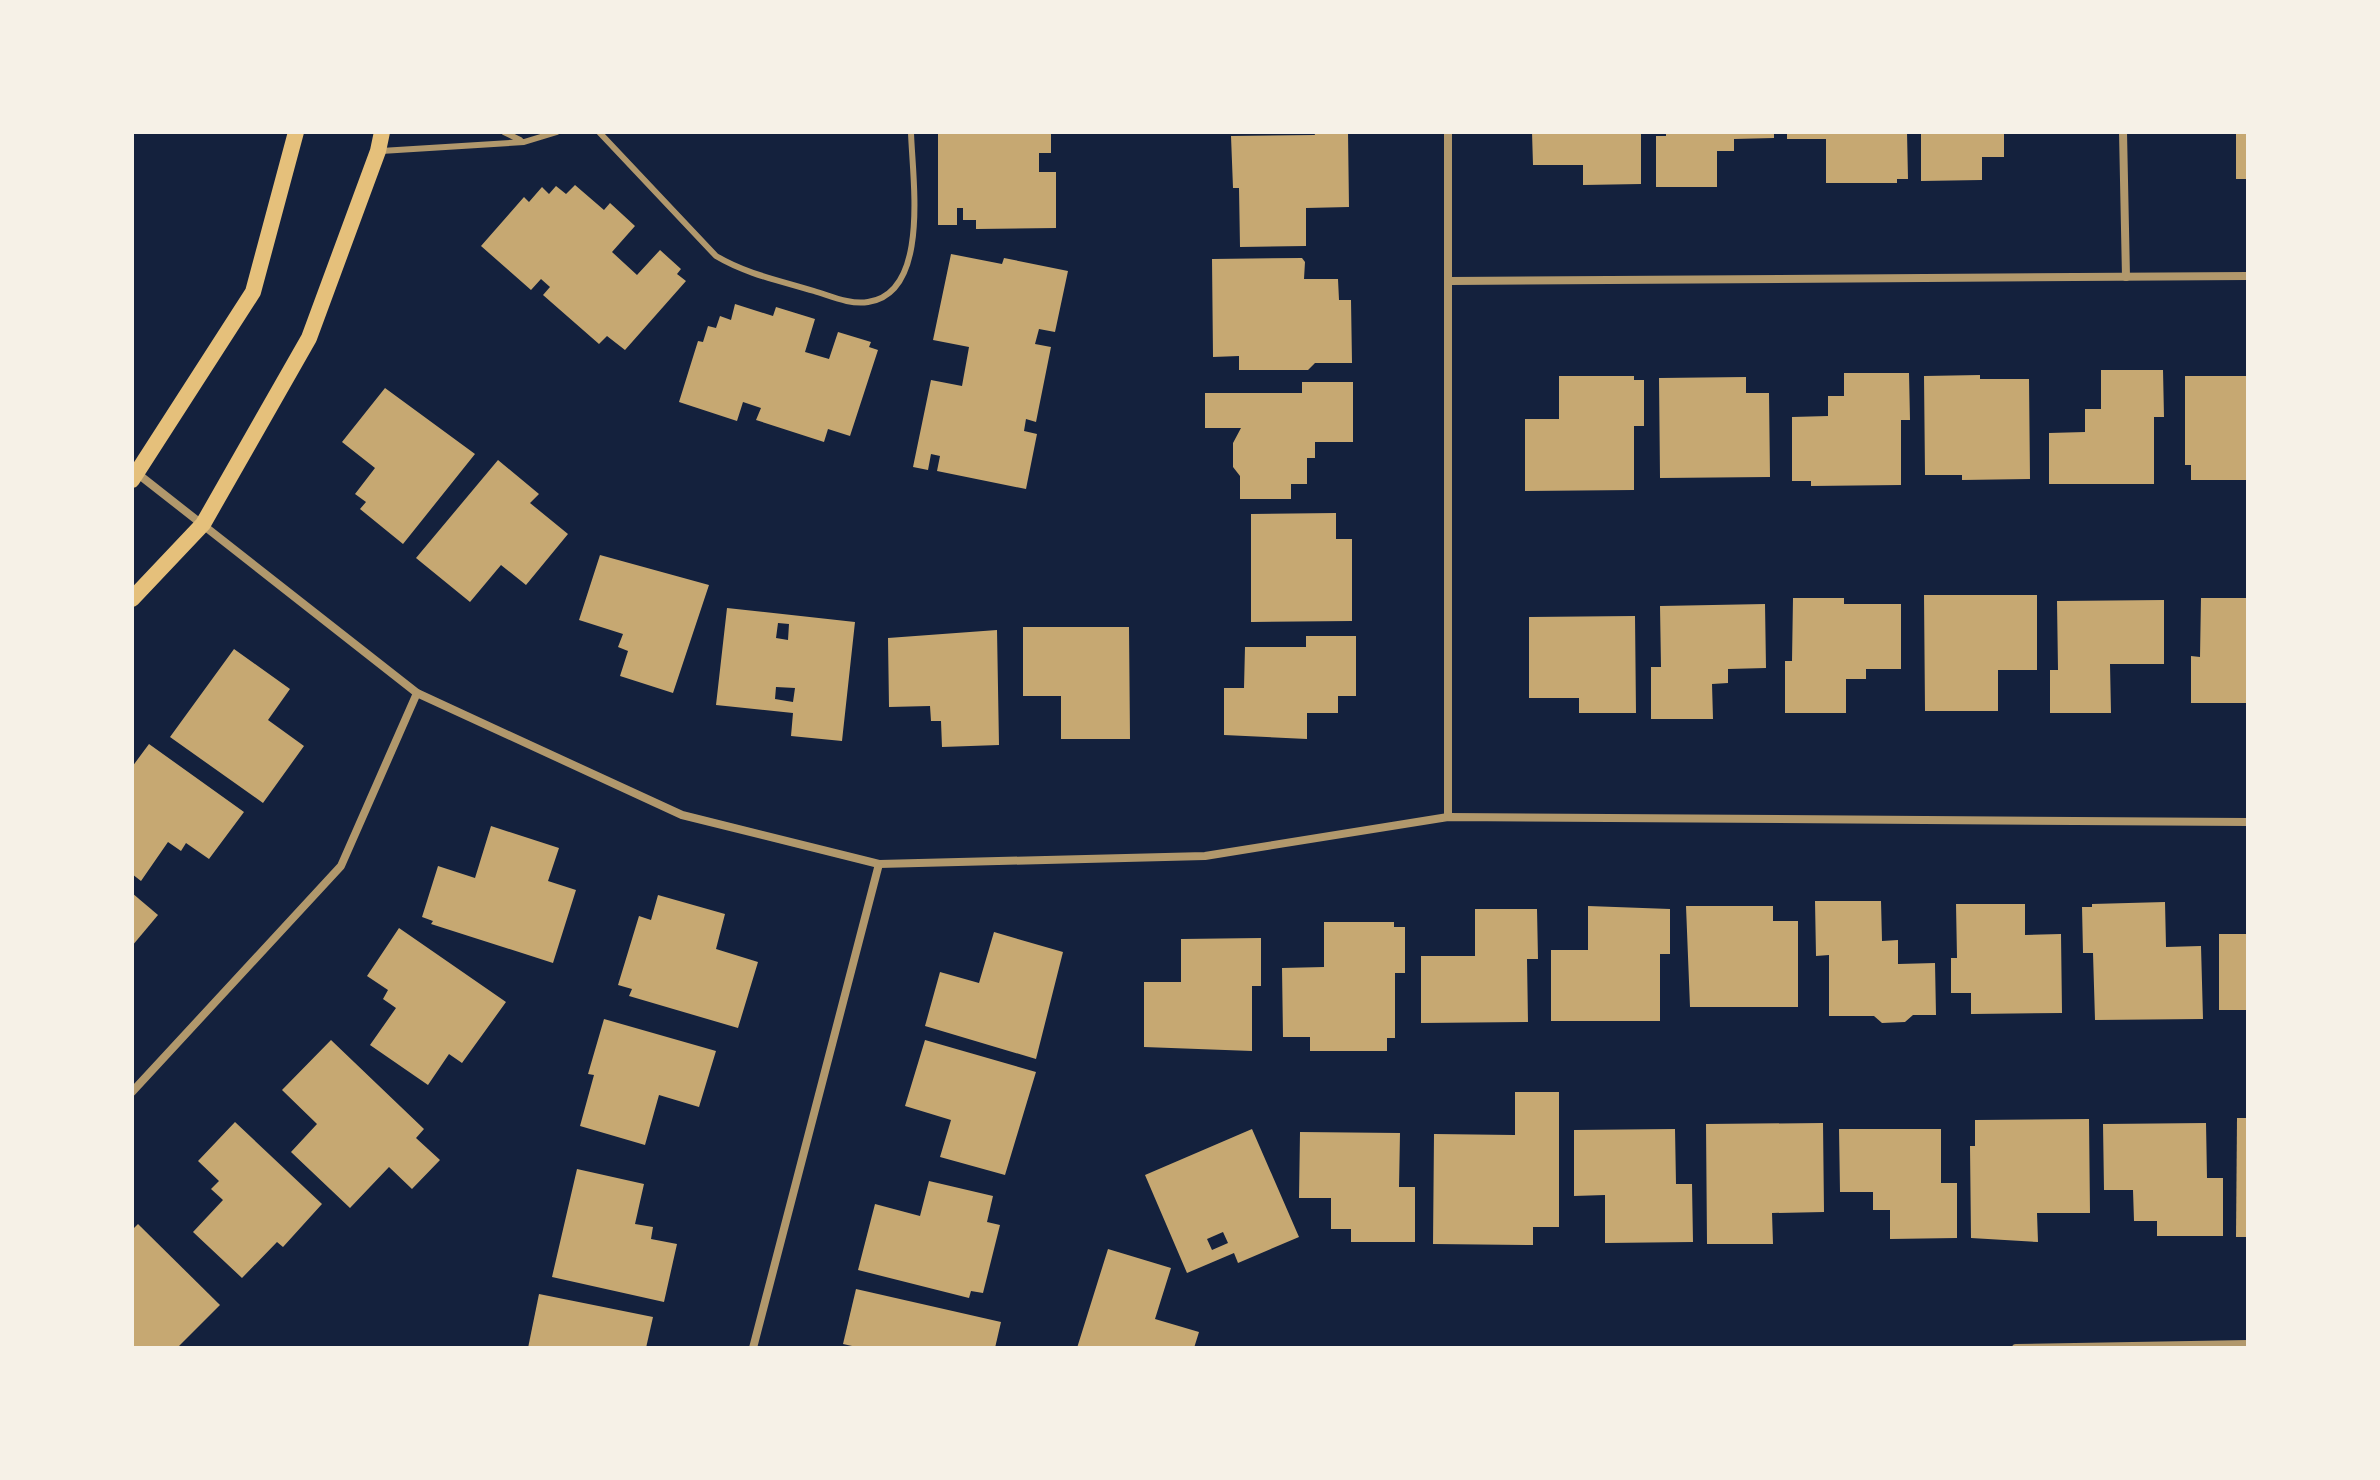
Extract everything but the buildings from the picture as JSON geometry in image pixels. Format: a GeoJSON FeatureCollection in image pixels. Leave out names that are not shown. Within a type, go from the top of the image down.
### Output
{"type":"FeatureCollection","features":[{"type":"Feature","properties":{"kind":"main road"},"geometry":{"type":"LineString","coordinates":[[134,474],[253,292],[296,132]]}},
{"type":"Feature","properties":{"kind":"main road"},"geometry":{"type":"LineString","coordinates":[[132,599],[203,524],[309,338],[378,151],[382,132]]}},
{"type":"Feature","properties":{"kind":"street"},"geometry":{"type":"LineString","coordinates":[[1448,132],[1448,817]]}},
{"type":"Feature","properties":{"kind":"street"},"geometry":{"type":"LineString","coordinates":[[2123,132],[2126,277]]}},
{"type":"Feature","properties":{"kind":"street"},"geometry":{"type":"LineString","coordinates":[[1450,281],[2248,276]]}},
{"type":"Feature","properties":{"kind":"street"},"geometry":{"type":"LineString","coordinates":[[134,474],[203,524],[417,693],[682,815],[879,864],[1205,856],[1448,817],[2248,822]]}},
{"type":"Feature","properties":{"kind":"street"},"geometry":{"type":"LineString","coordinates":[[132,1092],[341,866],[417,693]]}},
{"type":"Feature","properties":{"kind":"street"},"geometry":{"type":"LineString","coordinates":[[753,1348],[879,864]]}},
{"type":"Feature","properties":{"kind":"street"},"geometry":{"type":"LineString","coordinates":[[2016,1348],[2248,1344]]}},
{"type":"Feature","properties":{"kind":"lane"},"geometry":{"type":"LineString","coordinates":[[504,132],[524,142]]}},
{"type":"Feature","properties":{"kind":"lane"},"geometry":{"type":"LineString","coordinates":[[378,151],[524,142],[557,132]]}},
{"type":"Feature","properties":{"kind":"lane"},"geometry":{"type":"LineString","coordinates":[[599,132],[716,256],[735,268],[850,301],[869,302],[899,284],[909,266],[913,246],[911,132]]}}]}
